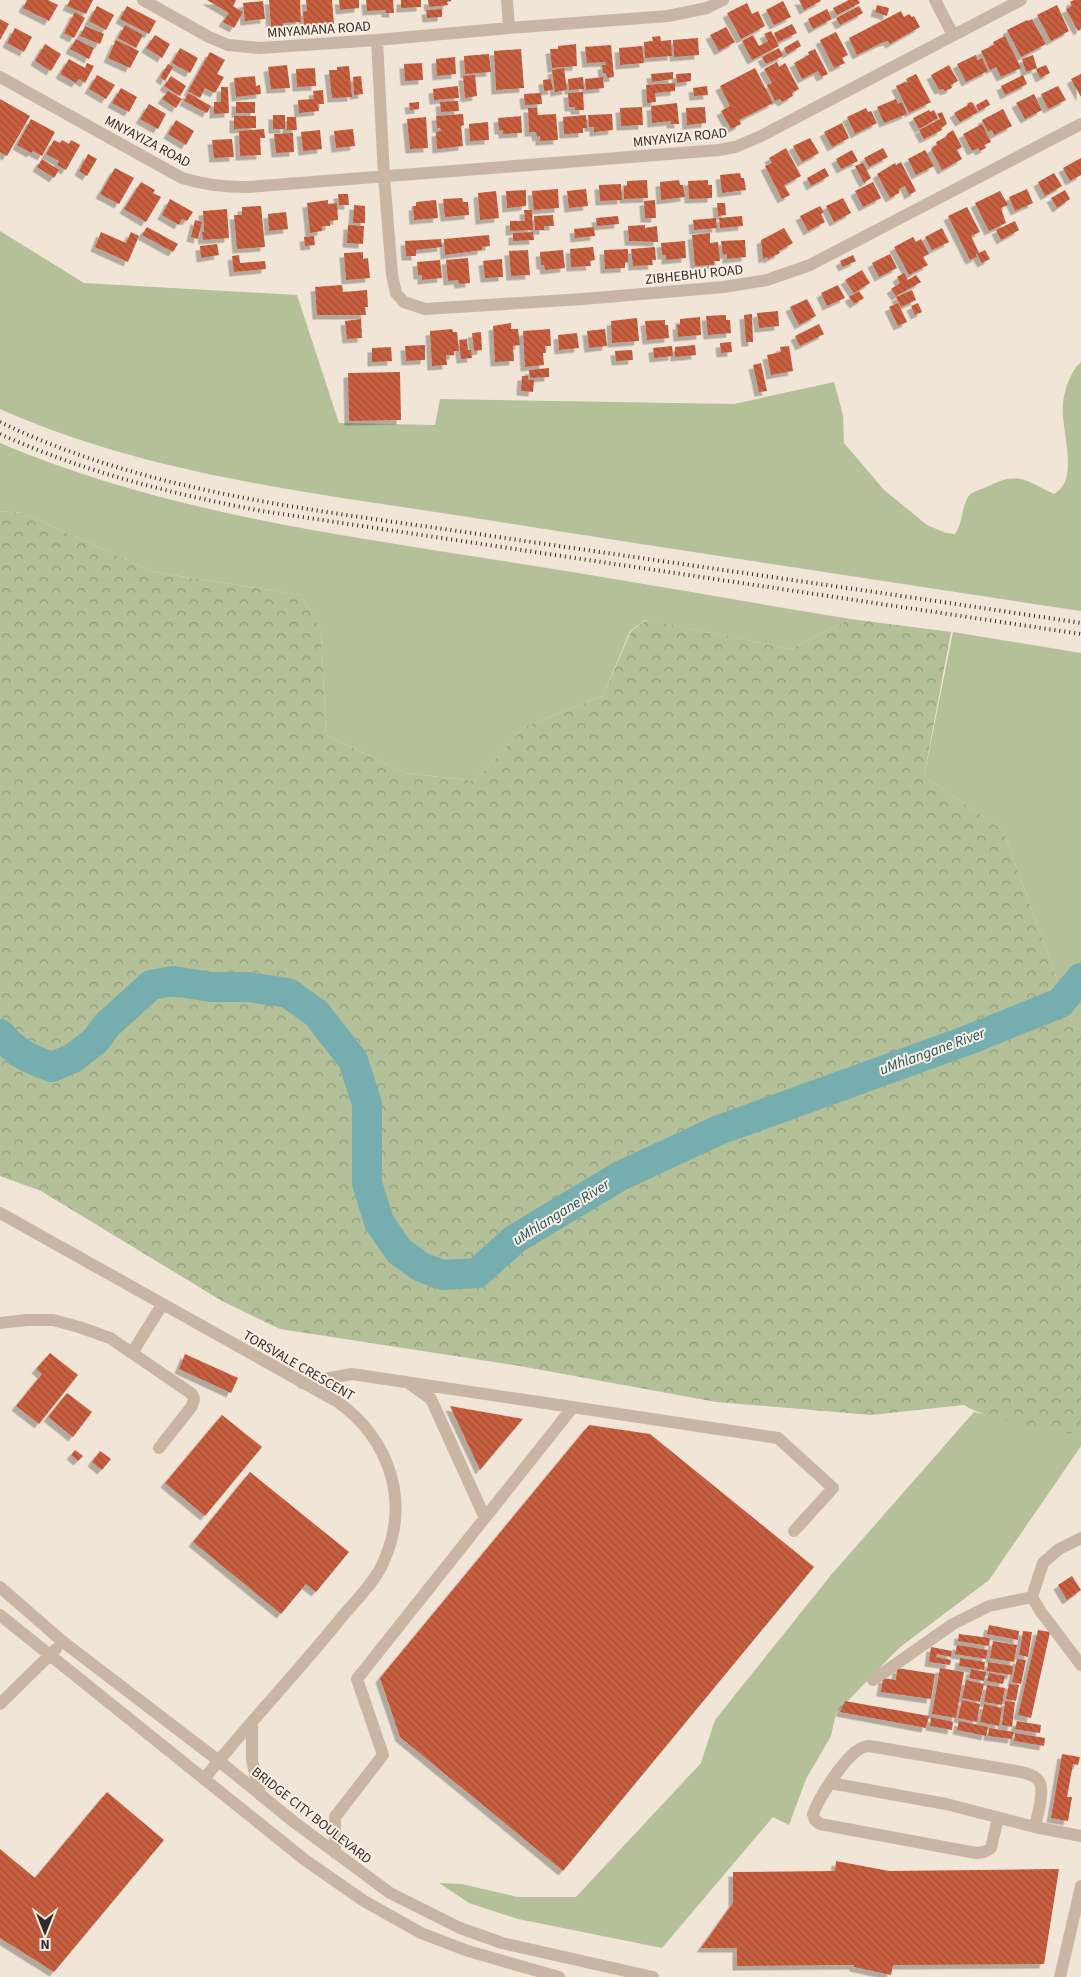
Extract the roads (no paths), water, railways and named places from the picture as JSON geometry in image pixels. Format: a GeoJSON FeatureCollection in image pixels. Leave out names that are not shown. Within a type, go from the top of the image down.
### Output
{"type":"FeatureCollection","features":[{"type":"Feature","properties":{"kind":"street","name":"MNYAMANA ROAD"},"geometry":{"type":"LineString","coordinates":[[143,0],[209,37],[228,45],[260,48],[668,16],[707,8],[723,0]]}},
{"type":"Feature","properties":{"kind":"street"},"geometry":{"type":"LineString","coordinates":[[507,0],[508,28]]}},
{"type":"Feature","properties":{"kind":"street"},"geometry":{"type":"LineString","coordinates":[[935,0],[952,35]]}},
{"type":"Feature","properties":{"kind":"street","name":"MNYAYIZA ROAD"},"geometry":{"type":"LineString","coordinates":[[0,77],[182,178],[205,185],[249,187],[719,150],[736,147],[759,137],[1021,0]]}},
{"type":"Feature","properties":{"kind":"street"},"geometry":{"type":"LineString","coordinates":[[377,40],[384,176]]}},
{"type":"Feature","properties":{"kind":"street","name":"ZIBHEBHU ROAD"},"geometry":{"type":"LineString","coordinates":[[384,176],[392,275],[396,293],[404,302],[425,309],[442,310],[724,287],[748,284],[786,275],[1081,124]]}},
{"type":"Feature","properties":{"kind":"street","name":"TORSVALE CRESCENT"},"geometry":{"type":"LineString","coordinates":[[0,1213],[338,1402],[365,1425],[382,1450],[389,1466],[395,1507],[393,1534],[382,1564],[371,1581],[308,1659],[204,1779]]}},
{"type":"Feature","properties":{"kind":"street"},"geometry":{"type":"LineString","coordinates":[[132,1353],[162,1305]]}},
{"type":"Feature","properties":{"kind":"street"},"geometry":{"type":"LineString","coordinates":[[0,1324],[28,1320],[53,1320],[79,1326],[110,1338],[192,1394],[194,1398],[192,1406],[159,1448]]}},
{"type":"Feature","properties":{"kind":"street"},"geometry":{"type":"LineString","coordinates":[[302,1383],[352,1374],[778,1438],[834,1488],[794,1531]]}},
{"type":"Feature","properties":{"kind":"street"},"geometry":{"type":"LineString","coordinates":[[406,1382],[431,1399],[485,1518]]}},
{"type":"Feature","properties":{"kind":"street"},"geometry":{"type":"LineString","coordinates":[[335,1853],[335,1818],[384,1755],[356,1679],[573,1407]]}},
{"type":"Feature","properties":{"kind":"street"},"geometry":{"type":"LineString","coordinates":[[1081,1538],[1059,1548],[1043,1563],[1032,1597],[1041,1612],[1081,1664]]}},
{"type":"Feature","properties":{"kind":"street","name":"BRIDGE CITY BOULEVARD"},"geometry":{"type":"LineString","coordinates":[[0,1587],[62,1641],[219,1761],[335,1853],[390,1893],[460,1928],[502,1943],[653,1977]]}},
{"type":"Feature","properties":{"kind":"street"},"geometry":{"type":"LineString","coordinates":[[874,1680],[954,1624],[989,1606],[1032,1597]]}},
{"type":"Feature","properties":{"kind":"street"},"geometry":{"type":"LineString","coordinates":[[0,1615],[305,1860],[372,1905],[421,1933],[468,1951],[559,1977]]}},
{"type":"Feature","properties":{"kind":"street"},"geometry":{"type":"LineString","coordinates":[[0,1704],[4,1689],[50,1656],[62,1641]]}},
{"type":"Feature","properties":{"kind":"street"},"geometry":{"type":"LineString","coordinates":[[252,1722],[252,1760],[260,1795]]}},
{"type":"Feature","properties":{"kind":"street"},"geometry":{"type":"LineString","coordinates":[[998,1818],[991,1848],[980,1853],[820,1824],[814,1820],[813,1814],[820,1797],[830,1783],[848,1759],[863,1746],[1016,1771],[1032,1776],[1042,1786],[1035,1828]]}},
{"type":"Feature","properties":{"kind":"street"},"geometry":{"type":"LineString","coordinates":[[830,1783],[946,1804],[1035,1828],[1081,1836]]}},
{"type":"Feature","properties":{"kind":"street"},"geometry":{"type":"LineString","coordinates":[[1060,1977],[1081,1886]]}},
{"type":"Feature","properties":{"kind":"waterway","name":"uMhlangane River"},"geometry":{"type":"LineString","coordinates":[[0,1034],[23,1055],[52,1067],[73,1058],[95,1041],[108,1024],[151,985],[173,981],[211,987],[248,987],[288,993],[316,1013],[353,1060],[367,1104],[367,1183],[379,1222],[399,1251],[421,1267],[443,1275],[477,1273],[515,1239],[620,1176],[719,1130],[968,1040],[1060,1003],[1081,978]]}},
{"type":"Feature","properties":{"kind":"railway"},"geometry":{"type":"LineString","coordinates":[[0,422],[57,447],[115,466],[174,483],[235,496],[295,507],[1081,623]]}},
{"type":"Feature","properties":{"kind":"railway"},"geometry":{"type":"LineString","coordinates":[[0,434],[32,448],[96,471],[195,497],[262,511],[1081,634]]}}]}
